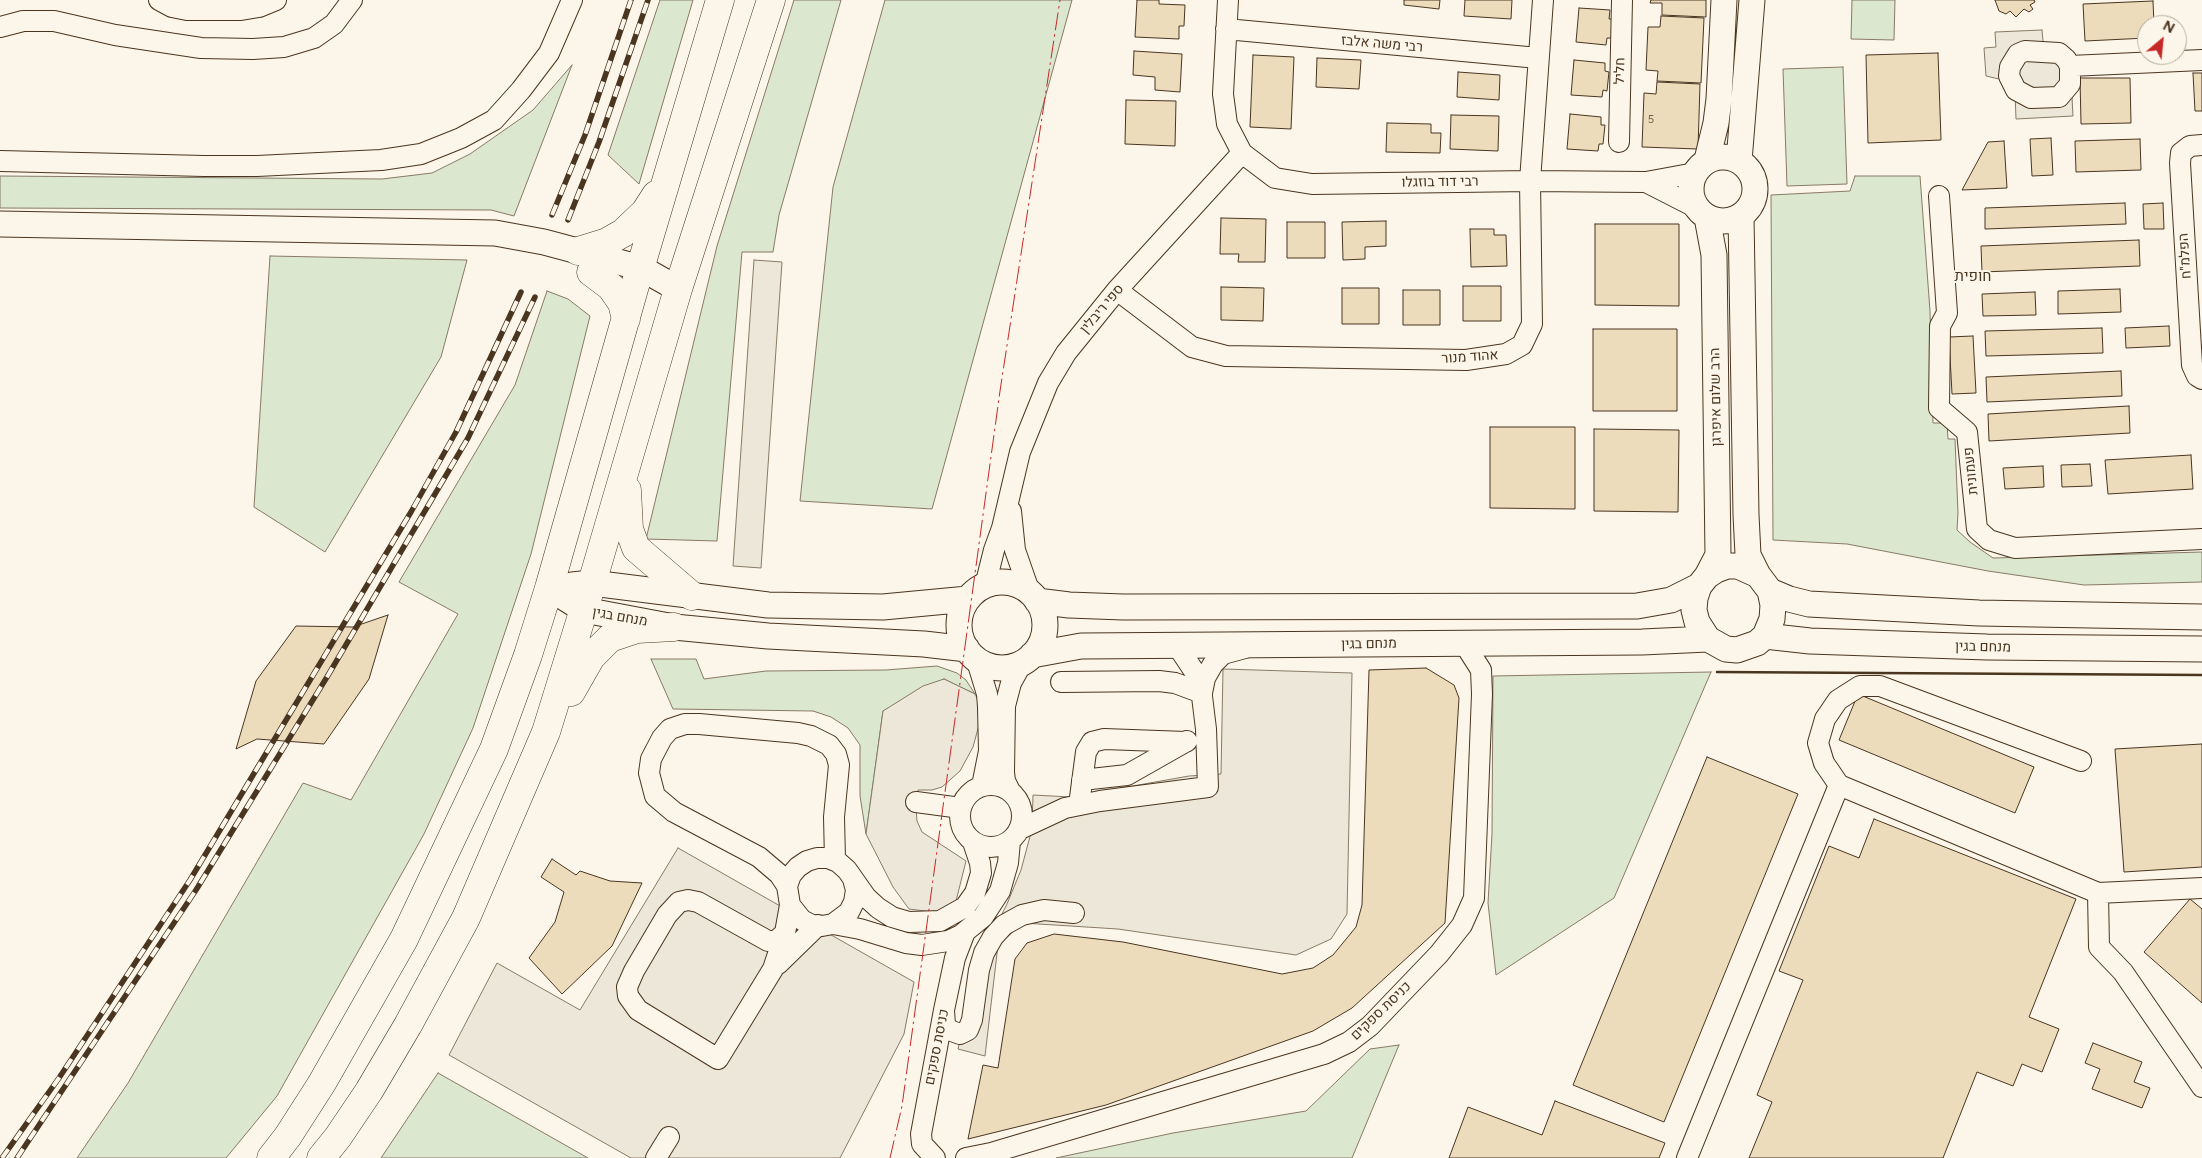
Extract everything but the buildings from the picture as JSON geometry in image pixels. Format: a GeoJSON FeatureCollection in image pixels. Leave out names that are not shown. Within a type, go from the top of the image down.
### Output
{"type":"FeatureCollection","features":[{"type":"Feature","properties":{"kind":"highway"},"geometry":{"type":"LineString","coordinates":[[271,1158],[288,1136],[322,1083],[404,939],[494,749],[528,656],[549,588],[637,279],[720,0]]}},
{"type":"Feature","properties":{"kind":"highway"},"geometry":{"type":"LineString","coordinates":[[321,1158],[338,1137],[398,1041],[466,918],[546,732],[626,470],[678,289],[771,0]]}},
{"type":"Feature","properties":{"kind":"highway"},"geometry":{"type":"LineString","coordinates":[[626,319],[622,303],[611,287],[584,261],[607,242],[623,233],[645,212],[668,177]]}},
{"type":"Feature","properties":{"kind":"highway"},"geometry":{"type":"LineString","coordinates":[[626,470],[629,529],[636,548],[692,596]]}},
{"type":"Feature","properties":{"kind":"highway"},"geometry":{"type":"LineString","coordinates":[[546,732],[591,657],[610,638],[637,629],[674,627]]}},
{"type":"Feature","properties":{"kind":"main road"},"geometry":{"type":"LineString","coordinates":[[1701,166],[1724,157],[1739,161],[1751,174],[1755,190],[1750,206],[1741,216],[1724,221],[1702,212],[1692,196],[1691,188],[1716,123],[1724,0]]}},
{"type":"Feature","properties":{"kind":"main road"},"geometry":{"type":"LineString","coordinates":[[1739,161],[1752,0]]}},
{"type":"Feature","properties":{"kind":"main road","name":"הרב שלום איפרגן"},"geometry":{"type":"LineString","coordinates":[[1702,212],[1714,255],[1718,536],[1718,555],[1703,581]]}},
{"type":"Feature","properties":{"kind":"main road","name":"הרב שלום איפרגן"},"geometry":{"type":"LineString","coordinates":[[1741,216],[1748,555],[1764,583]]}},
{"type":"Feature","properties":{"kind":"main road"},"geometry":{"type":"LineString","coordinates":[[0,224],[495,233],[637,279],[678,289]]}},
{"type":"Feature","properties":{"kind":"main road"},"geometry":{"type":"LineString","coordinates":[[1033,597],[1043,612],[1044,632],[1039,646],[1026,660],[1002,668],[989,666],[972,655],[960,636],[959,622],[976,592],[1005,583],[1013,584],[1033,597],[1069,605],[1123,607],[1637,606],[1671,600],[1703,581],[1716,570],[1727,566],[1738,566],[1749,569],[1764,583],[1789,599],[1809,604],[1979,613],[2202,617]]}},
{"type":"Feature","properties":{"kind":"main road"},"geometry":{"type":"LineString","coordinates":[[1703,581],[1695,598],[1694,610],[1697,622],[1708,639],[1726,649],[1737,650],[1758,643],[1764,636],[1772,618],[1773,605],[1764,583]]}},
{"type":"Feature","properties":{"kind":"main road","name":"מנחם בגין"},"geometry":{"type":"LineString","coordinates":[[549,588],[592,583],[768,605],[883,607],[976,592]]}},
{"type":"Feature","properties":{"kind":"main road","name":"מנחם בגין"},"geometry":{"type":"LineString","coordinates":[[549,588],[584,610],[674,627],[768,636],[924,644],[972,655]]}},
{"type":"Feature","properties":{"kind":"main road","name":"מנחם בגין"},"geometry":{"type":"LineString","coordinates":[[1764,636],[1810,641],[1987,647],[2202,649]]}},
{"type":"Feature","properties":{"kind":"main road","name":"מנחם בגין"},"geometry":{"type":"LineString","coordinates":[[1026,660],[1081,646],[1642,642],[1708,639]]}},
{"type":"Feature","properties":{"kind":"street"},"geometry":{"type":"LineString","coordinates":[[159,0],[172,7],[187,10],[241,10],[259,7],[276,0]]}},
{"type":"Feature","properties":{"kind":"street"},"geometry":{"type":"LineString","coordinates":[[0,27],[23,21],[54,21],[115,35],[201,48],[253,49],[284,47],[314,38],[334,24],[352,0]]}},
{"type":"Feature","properties":{"kind":"street"},"geometry":{"type":"LineString","coordinates":[[0,161],[257,166],[381,160],[421,154],[461,138],[494,120],[521,90],[549,53],[572,0]]}},
{"type":"Feature","properties":{"kind":"street"},"geometry":{"type":"LineString","coordinates":[[1228,0],[1223,94],[1227,124],[1242,154]]}},
{"type":"Feature","properties":{"kind":"street","name":"אהוד מנור"},"geometry":{"type":"LineString","coordinates":[[1117,290],[1192,347],[1226,356],[1466,360],[1506,354],[1522,345],[1532,324],[1530,181],[1538,58],[1544,0]]}},
{"type":"Feature","properties":{"kind":"street","name":"חליל"},"geometry":{"type":"LineString","coordinates":[[1619,142],[1622,0]]}},
{"type":"Feature","properties":{"kind":"street","name":"רבי משה אלבז"},"geometry":{"type":"LineString","coordinates":[[1226,29],[1538,58]]}},
{"type":"Feature","properties":{"kind":"street"},"geometry":{"type":"LineString","coordinates":[[2070,66],[2202,60]]}},
{"type":"Feature","properties":{"kind":"street","name":"הפלמ\"ח"},"geometry":{"type":"LineString","coordinates":[[2202,145],[2190,146],[2181,152],[2180,163],[2192,365],[2197,376],[2202,378]]}},
{"type":"Feature","properties":{"kind":"street","name":"רבי דוד בוזגלו"},"geometry":{"type":"LineString","coordinates":[[1242,154],[1275,178],[1312,184],[1530,181],[1646,182],[1701,166]]}},
{"type":"Feature","properties":{"kind":"street","name":"ספי ריבלין"},"geometry":{"type":"LineString","coordinates":[[976,592],[1002,528],[1020,452],[1048,383],[1066,353],[1117,290],[1242,154]]}},
{"type":"Feature","properties":{"kind":"street","name":"רבי דוד בוזגלו"},"geometry":{"type":"LineString","coordinates":[[1646,182],[1702,212]]}},
{"type":"Feature","properties":{"kind":"street","name":"פעמונית"},"geometry":{"type":"LineString","coordinates":[[1939,196],[1947,313],[1940,326],[1939,408],[1967,432],[1977,529],[1989,540],[2015,548],[2202,539]]}},
{"type":"Feature","properties":{"kind":"street","name":"ספי ריבלין"},"geometry":{"type":"LineString","coordinates":[[1009,494],[1015,550],[1033,597]]}},
{"type":"Feature","properties":{"kind":"street","name":"כניסת ספקים"},"geometry":{"type":"LineString","coordinates":[[966,1158],[991,1153],[1324,1054],[1349,1042],[1370,1026],[1439,954],[1462,925],[1474,898],[1482,694],[1480,670],[1468,648],[1456,643]]}},
{"type":"Feature","properties":{"kind":"street"},"geometry":{"type":"LineString","coordinates":[[785,933],[776,941],[768,941],[698,902],[688,900],[679,902],[667,915],[630,978],[627,987],[631,1004],[718,1058],[773,969],[785,933],[789,895],[794,871],[806,861],[817,858],[834,860],[847,870],[866,897],[892,917],[909,922],[940,921],[965,906],[975,893],[981,873],[980,863],[973,842],[961,825],[961,808],[971,792],[982,786],[995,785],[1014,796],[1038,806],[1072,807],[1208,787],[1206,729],[1200,680],[1180,650],[1171,645]]}},
{"type":"Feature","properties":{"kind":"street"},"geometry":{"type":"LineString","coordinates":[[1202,693],[1208,670],[1223,654],[1252,646]]}},
{"type":"Feature","properties":{"kind":"street"},"geometry":{"type":"LineString","coordinates":[[972,655],[987,694],[988,707],[989,751],[982,786]]}},
{"type":"Feature","properties":{"kind":"street"},"geometry":{"type":"LineString","coordinates":[[834,860],[834,816],[839,764],[836,754],[829,745],[811,736],[789,732],[699,724],[685,724],[670,729],[662,738],[651,759],[649,773],[655,796],[674,812],[759,857],[779,874],[802,920],[860,929],[906,943],[922,945],[948,941],[966,932],[983,917],[1000,891],[1022,814],[1005,781],[1005,706],[1011,683],[1026,660]]}},
{"type":"Feature","properties":{"kind":"street"},"geometry":{"type":"LineString","coordinates":[[1061,682],[1159,681],[1175,683],[1202,693]]}},
{"type":"Feature","properties":{"kind":"street"},"geometry":{"type":"LineString","coordinates":[[2081,761],[1880,686],[1860,686],[1838,700],[1825,719],[1818,743],[1824,763],[1839,785],[2098,893],[2202,888]]}},
{"type":"Feature","properties":{"kind":"street"},"geometry":{"type":"LineString","coordinates":[[1082,780],[1127,776],[1206,729]]}},
{"type":"Feature","properties":{"kind":"street"},"geometry":{"type":"LineString","coordinates":[[973,842],[993,847],[1072,807],[1082,780],[1086,752],[1092,742],[1104,739],[1186,742]]}},
{"type":"Feature","properties":{"kind":"street"},"geometry":{"type":"LineString","coordinates":[[1687,1158],[1839,785]]}},
{"type":"Feature","properties":{"kind":"street"},"geometry":{"type":"LineString","coordinates":[[916,802],[961,808]]}},
{"type":"Feature","properties":{"kind":"street"},"geometry":{"type":"LineString","coordinates":[[773,969],[825,925],[849,912],[854,902],[856,890],[853,879]]}},
{"type":"Feature","properties":{"kind":"street"},"geometry":{"type":"LineString","coordinates":[[2098,893],[2099,947],[2123,972],[2202,1087]]}},
{"type":"Feature","properties":{"kind":"street"},"geometry":{"type":"LineString","coordinates":[[944,1010],[945,1024],[949,1030],[960,1034],[968,1030],[972,1020],[979,970],[984,954],[993,938],[1004,925],[1022,915],[1044,910],[1074,913]]}},
{"type":"Feature","properties":{"kind":"street","name":"כניסת ספקים"},"geometry":{"type":"LineString","coordinates":[[935,1158],[922,1144],[921,1134],[944,1010],[956,958],[966,932]]}},
{"type":"Feature","properties":{"kind":"street"},"geometry":{"type":"LineString","coordinates":[[656,1158],[669,1137]]}},
{"type":"Feature","properties":{"kind":"green space"},"geometry":{"type":"Polygon","coordinates":[[[660,0],[693,0],[639,184],[608,155],[660,0]]]}},
{"type":"Feature","properties":{"kind":"green space"},"geometry":{"type":"Polygon","coordinates":[[[794,0],[841,0],[779,215],[773,252],[742,252],[717,541],[646,539],[717,246],[794,0]]]}},
{"type":"Feature","properties":{"kind":"green space"},"geometry":{"type":"Polygon","coordinates":[[[885,0],[1072,0],[932,509],[800,501],[833,187],[885,0]]]}},
{"type":"Feature","properties":{"kind":"green space"},"geometry":{"type":"Polygon","coordinates":[[[1852,0],[1895,0],[1894,40],[1851,39],[1852,0]]]}},
{"type":"Feature","properties":{"kind":"green space"},"geometry":{"type":"Polygon","coordinates":[[[572,65],[514,216],[491,210],[0,208],[0,176],[382,179],[432,173],[470,154],[533,110],[572,65]]]}},
{"type":"Feature","properties":{"kind":"green space"},"geometry":{"type":"Polygon","coordinates":[[[1843,67],[1847,184],[1787,186],[1783,69],[1843,67]]]}},
{"type":"Feature","properties":{"kind":"green space"},"geometry":{"type":"Polygon","coordinates":[[[1855,176],[1920,176],[1930,311],[1933,423],[1947,423],[1948,439],[1955,439],[1957,530],[1993,558],[2202,552],[2202,582],[2084,585],[1988,571],[1847,544],[1773,540],[1771,195],[1850,191],[1855,176]]]}},
{"type":"Feature","properties":{"kind":"green space"},"geometry":{"type":"Polygon","coordinates":[[[270,256],[467,260],[441,357],[325,552],[254,507],[270,256]]]}},
{"type":"Feature","properties":{"kind":"green space"},"geometry":{"type":"Polygon","coordinates":[[[547,291],[568,299],[590,316],[531,554],[473,728],[424,834],[277,1096],[226,1158],[77,1158],[128,1083],[303,783],[351,800],[458,614],[399,582],[515,385],[547,291]]]}},
{"type":"Feature","properties":{"kind":"green space"},"geometry":{"type":"Polygon","coordinates":[[[651,659],[696,659],[704,679],[766,671],[886,670],[937,666],[957,673],[966,680],[975,694],[944,679],[883,711],[866,834],[860,796],[860,745],[848,728],[831,717],[813,711],[673,709],[651,659]]]}},
{"type":"Feature","properties":{"kind":"green space"},"geometry":{"type":"Polygon","coordinates":[[[1711,672],[1614,898],[1496,975],[1488,903],[1492,834],[1493,676],[1711,672]]]}},
{"type":"Feature","properties":{"kind":"green space"},"geometry":{"type":"Polygon","coordinates":[[[1399,1045],[1352,1158],[1056,1158],[1173,1133],[1306,1111],[1370,1049],[1399,1045]]]}},
{"type":"Feature","properties":{"kind":"green space"},"geometry":{"type":"Polygon","coordinates":[[[438,1073],[588,1158],[381,1158],[438,1073]]]}},
{"type":"Feature","properties":{"kind":"shaded area"},"geometry":{"type":"Polygon","coordinates":[[[2042,30],[2043,41],[2071,79],[2073,116],[2016,119],[2015,93],[1999,79],[1986,76],[1984,48],[1996,47],[1995,32],[2042,30]]]}},
{"type":"Feature","properties":{"kind":"shaded area"},"geometry":{"type":"Polygon","coordinates":[[[754,260],[782,262],[761,568],[733,566],[754,260]]]}},
{"type":"Feature","properties":{"kind":"shaded area"},"geometry":{"type":"Polygon","coordinates":[[[1223,669],[1352,673],[1347,914],[1331,939],[1296,955],[1118,929],[1023,923],[998,945],[985,1056],[958,1049],[984,940],[998,922],[1021,870],[1032,829],[1033,795],[1071,797],[1189,776],[1221,774],[1223,669]]]}},
{"type":"Feature","properties":{"kind":"shaded area"},"geometry":{"type":"Polygon","coordinates":[[[944,679],[975,694],[978,700],[979,725],[973,747],[960,771],[942,787],[932,790],[918,790],[917,821],[922,832],[966,861],[956,901],[941,913],[909,909],[893,887],[866,834],[883,711],[923,686],[944,679]]]}},
{"type":"Feature","properties":{"kind":"shaded area"},"geometry":{"type":"Polygon","coordinates":[[[678,848],[914,982],[904,1034],[840,1158],[631,1158],[449,1055],[497,963],[580,1010],[678,848]]]}},
{"type":"Feature","properties":{"kind":"railway"},"geometry":{"type":"LineString","coordinates":[[552,215],[585,135],[631,0]]}},
{"type":"Feature","properties":{"kind":"railway"},"geometry":{"type":"LineString","coordinates":[[568,220],[599,142],[648,0]]}},
{"type":"Feature","properties":{"kind":"railway"},"geometry":{"type":"LineString","coordinates":[[2,1158],[59,1078],[190,880],[411,512],[456,432],[521,292]]}},
{"type":"Feature","properties":{"kind":"railway"},"geometry":{"type":"LineString","coordinates":[[17,1158],[196,890],[327,677],[468,438],[535,297]]}},
{"type":"Feature","properties":{"kind":"wall"},"geometry":{"type":"LineString","coordinates":[[1717,672],[2202,675]]}},
{"type":"Feature","properties":{"kind":"power"},"geometry":{"type":"LineString","coordinates":[[890,1158],[902,1106],[1000,391],[1060,0]]}},
{"type":"Feature","properties":{"kind":"district","name":"חופית"},"geometry":{"type":"Point","coordinates":[1973,277]}}]}
